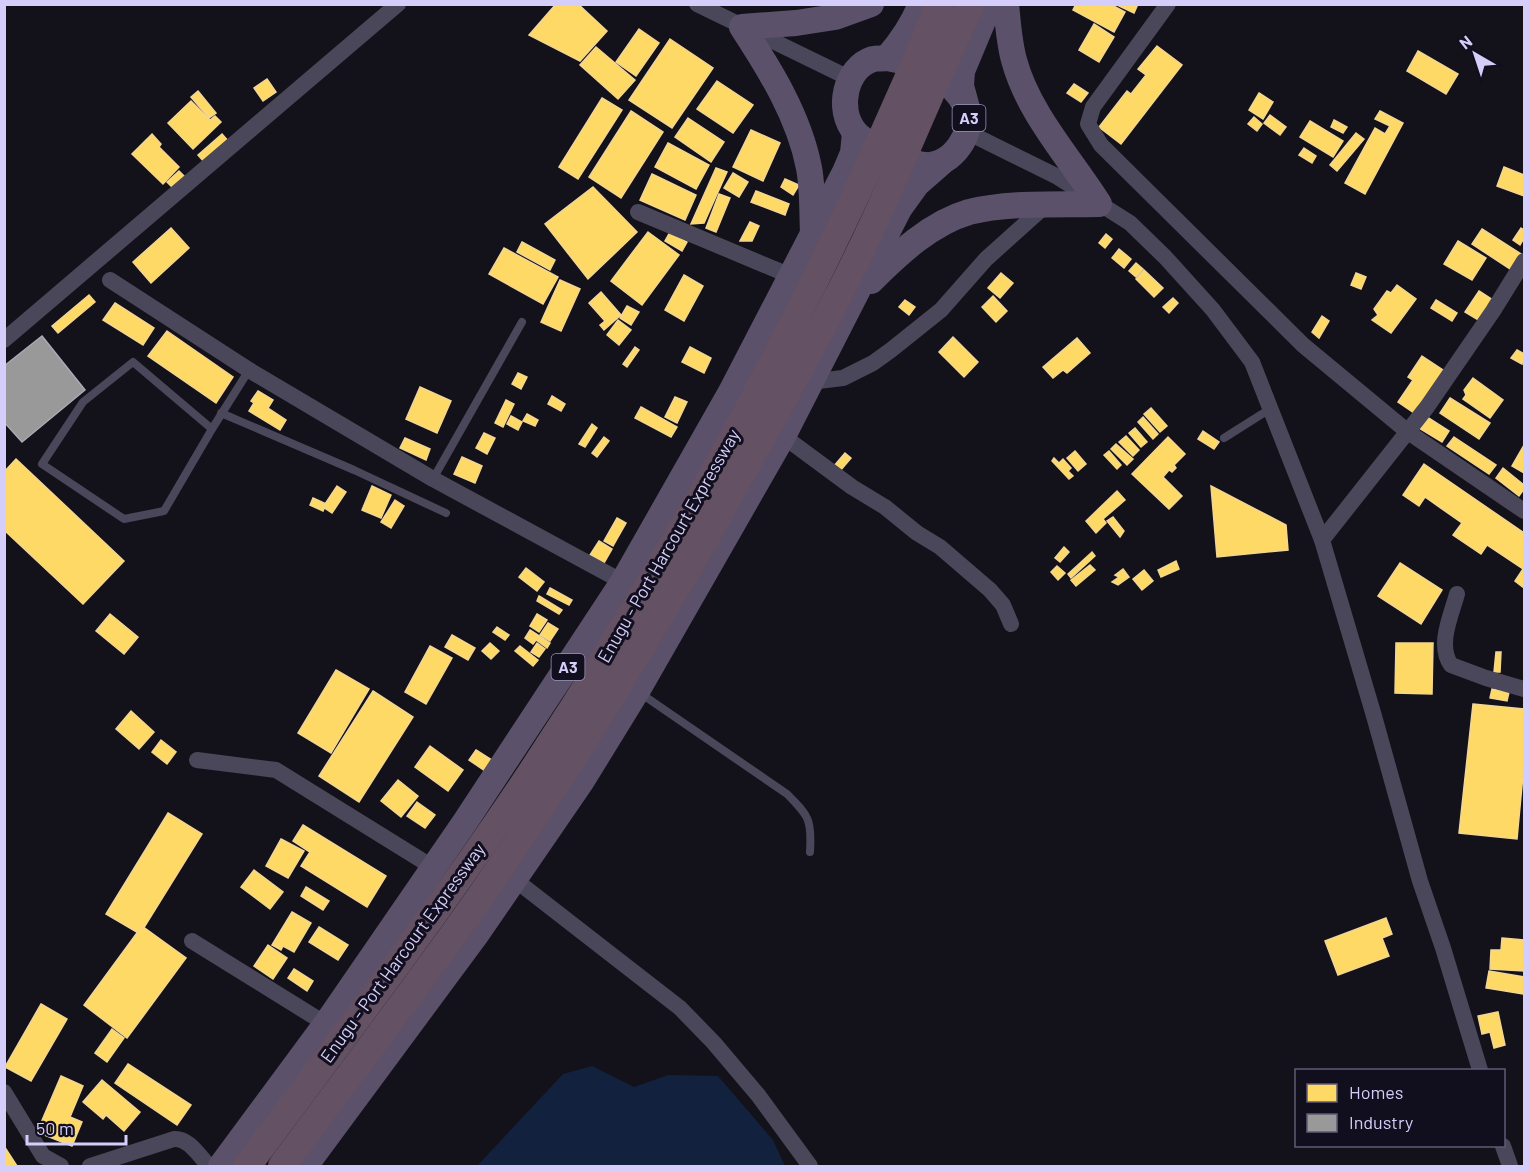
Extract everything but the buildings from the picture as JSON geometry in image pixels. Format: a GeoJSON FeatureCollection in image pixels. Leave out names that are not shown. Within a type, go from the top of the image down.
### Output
{"type":"FeatureCollection","features":[{"type":"Feature","properties":{"kind":"highway","name":"Enugu - Port Harcourt Expressway"},"geometry":{"type":"LineString","coordinates":[[931,58],[940,4]]}},
{"type":"Feature","properties":{"kind":"highway","name":"Enugu - Port Harcourt Expressway"},"geometry":{"type":"LineString","coordinates":[[247,1167],[457,880],[532,771],[644,594],[797,375],[874,224],[884,168],[931,58],[970,4]]}},
{"type":"Feature","properties":{"kind":"highway","name":"Enugu - Port Harcourt Expressway"},"geometry":{"type":"LineString","coordinates":[[282,1167],[480,896],[557,783],[636,659],[644,594]]}},
{"type":"Feature","properties":{"kind":"main road"},"geometry":{"type":"LineString","coordinates":[[813,233],[809,169],[795,124],[778,86],[742,27],[835,17],[871,4]]}},
{"type":"Feature","properties":{"kind":"main road"},"geometry":{"type":"LineString","coordinates":[[921,4],[910,26],[887,58],[873,59],[859,68],[851,79],[844,102],[855,133],[890,154],[908,161],[931,166],[941,163]]}},
{"type":"Feature","properties":{"kind":"main road","name":"A3"},"geometry":{"type":"LineString","coordinates":[[305,1167],[478,932],[580,782],[637,691],[783,436],[906,199],[924,176],[950,157],[959,147],[967,120],[961,86],[962,70],[990,4]]}},
{"type":"Feature","properties":{"kind":"main road"},"geometry":{"type":"LineString","coordinates":[[1006,4],[1015,62],[1025,87],[1037,111],[1099,204]]}},
{"type":"Feature","properties":{"kind":"main road","name":"A3"},"geometry":{"type":"LineString","coordinates":[[887,58],[903,61],[928,71],[948,84],[967,120]]}},
{"type":"Feature","properties":{"kind":"main road","name":"Enugu - Port Harcourt Expressway"},"geometry":{"type":"LineString","coordinates":[[221,1167],[326,1024],[558,683],[644,594],[731,392],[849,163],[853,153],[855,133]]}},
{"type":"Feature","properties":{"kind":"main road"},"geometry":{"type":"LineString","coordinates":[[854,298],[896,256],[940,225],[968,213],[998,207],[1099,204]]}},
{"type":"Feature","properties":{"kind":"street"},"geometry":{"type":"LineString","coordinates":[[4,340],[398,4]]}},
{"type":"Feature","properties":{"kind":"street"},"geometry":{"type":"LineString","coordinates":[[697,4],[851,79]]}},
{"type":"Feature","properties":{"kind":"street"},"geometry":{"type":"LineString","coordinates":[[1168,4],[1093,107],[1088,124],[1101,145],[1303,345],[1408,432],[1523,506]]}},
{"type":"Feature","properties":{"kind":"street"},"geometry":{"type":"LineString","coordinates":[[967,120],[1130,223],[1213,310],[1252,362],[1322,540],[1420,881],[1479,1069]]}},
{"type":"Feature","properties":{"kind":"street"},"geometry":{"type":"LineString","coordinates":[[810,382],[843,378],[873,363],[891,350],[941,310],[986,259],[1046,205]]}},
{"type":"Feature","properties":{"kind":"street"},"geometry":{"type":"LineString","coordinates":[[638,212],[791,276]]}},
{"type":"Feature","properties":{"kind":"street"},"geometry":{"type":"LineString","coordinates":[[1322,540],[1408,432],[1473,340],[1524,261]]}},
{"type":"Feature","properties":{"kind":"street"},"geometry":{"type":"LineString","coordinates":[[110,280],[249,370],[433,479],[644,594]]}},
{"type":"Feature","properties":{"kind":"street"},"geometry":{"type":"LineString","coordinates":[[783,436],[852,487],[885,507],[917,533],[940,547],[990,590],[1003,605],[1011,624]]}},
{"type":"Feature","properties":{"kind":"street"},"geometry":{"type":"LineString","coordinates":[[1457,594],[1444,650],[1451,665],[1524,689]]}},
{"type":"Feature","properties":{"kind":"street"},"geometry":{"type":"LineString","coordinates":[[197,760],[276,770],[434,868]]}},
{"type":"Feature","properties":{"kind":"street"},"geometry":{"type":"LineString","coordinates":[[514,879],[680,1008],[714,1043],[758,1095],[810,1167]]}},
{"type":"Feature","properties":{"kind":"street"},"geometry":{"type":"LineString","coordinates":[[192,941],[326,1024]]}},
{"type":"Feature","properties":{"kind":"street"},"geometry":{"type":"LineString","coordinates":[[4,1092],[44,1156],[61,1167]]}},
{"type":"Feature","properties":{"kind":"street"},"geometry":{"type":"LineString","coordinates":[[90,1167],[174,1139],[181,1139],[189,1144],[209,1167]]}},
{"type":"Feature","properties":{"kind":"street"},"geometry":{"type":"LineString","coordinates":[[1503,1147],[1510,1167]]}},
{"type":"Feature","properties":{"kind":"lane"},"geometry":{"type":"LineString","coordinates":[[433,479],[522,322]]}},
{"type":"Feature","properties":{"kind":"lane"},"geometry":{"type":"LineString","coordinates":[[212,429],[132,362],[83,402],[42,464],[124,519],[164,512],[249,370]]}},
{"type":"Feature","properties":{"kind":"lane"},"geometry":{"type":"LineString","coordinates":[[1224,438],[1270,409]]}},
{"type":"Feature","properties":{"kind":"lane"},"geometry":{"type":"LineString","coordinates":[[222,413],[446,513]]}},
{"type":"Feature","properties":{"kind":"lane"},"geometry":{"type":"LineString","coordinates":[[637,691],[787,794],[806,813],[812,830],[810,852]]}},
{"type":"Feature","properties":{"kind":"water"},"geometry":{"type":"Polygon","coordinates":[[[592,1066],[634,1087],[668,1075],[718,1076],[773,1140],[785,1166],[477,1166],[563,1074],[592,1066]]]}}]}
